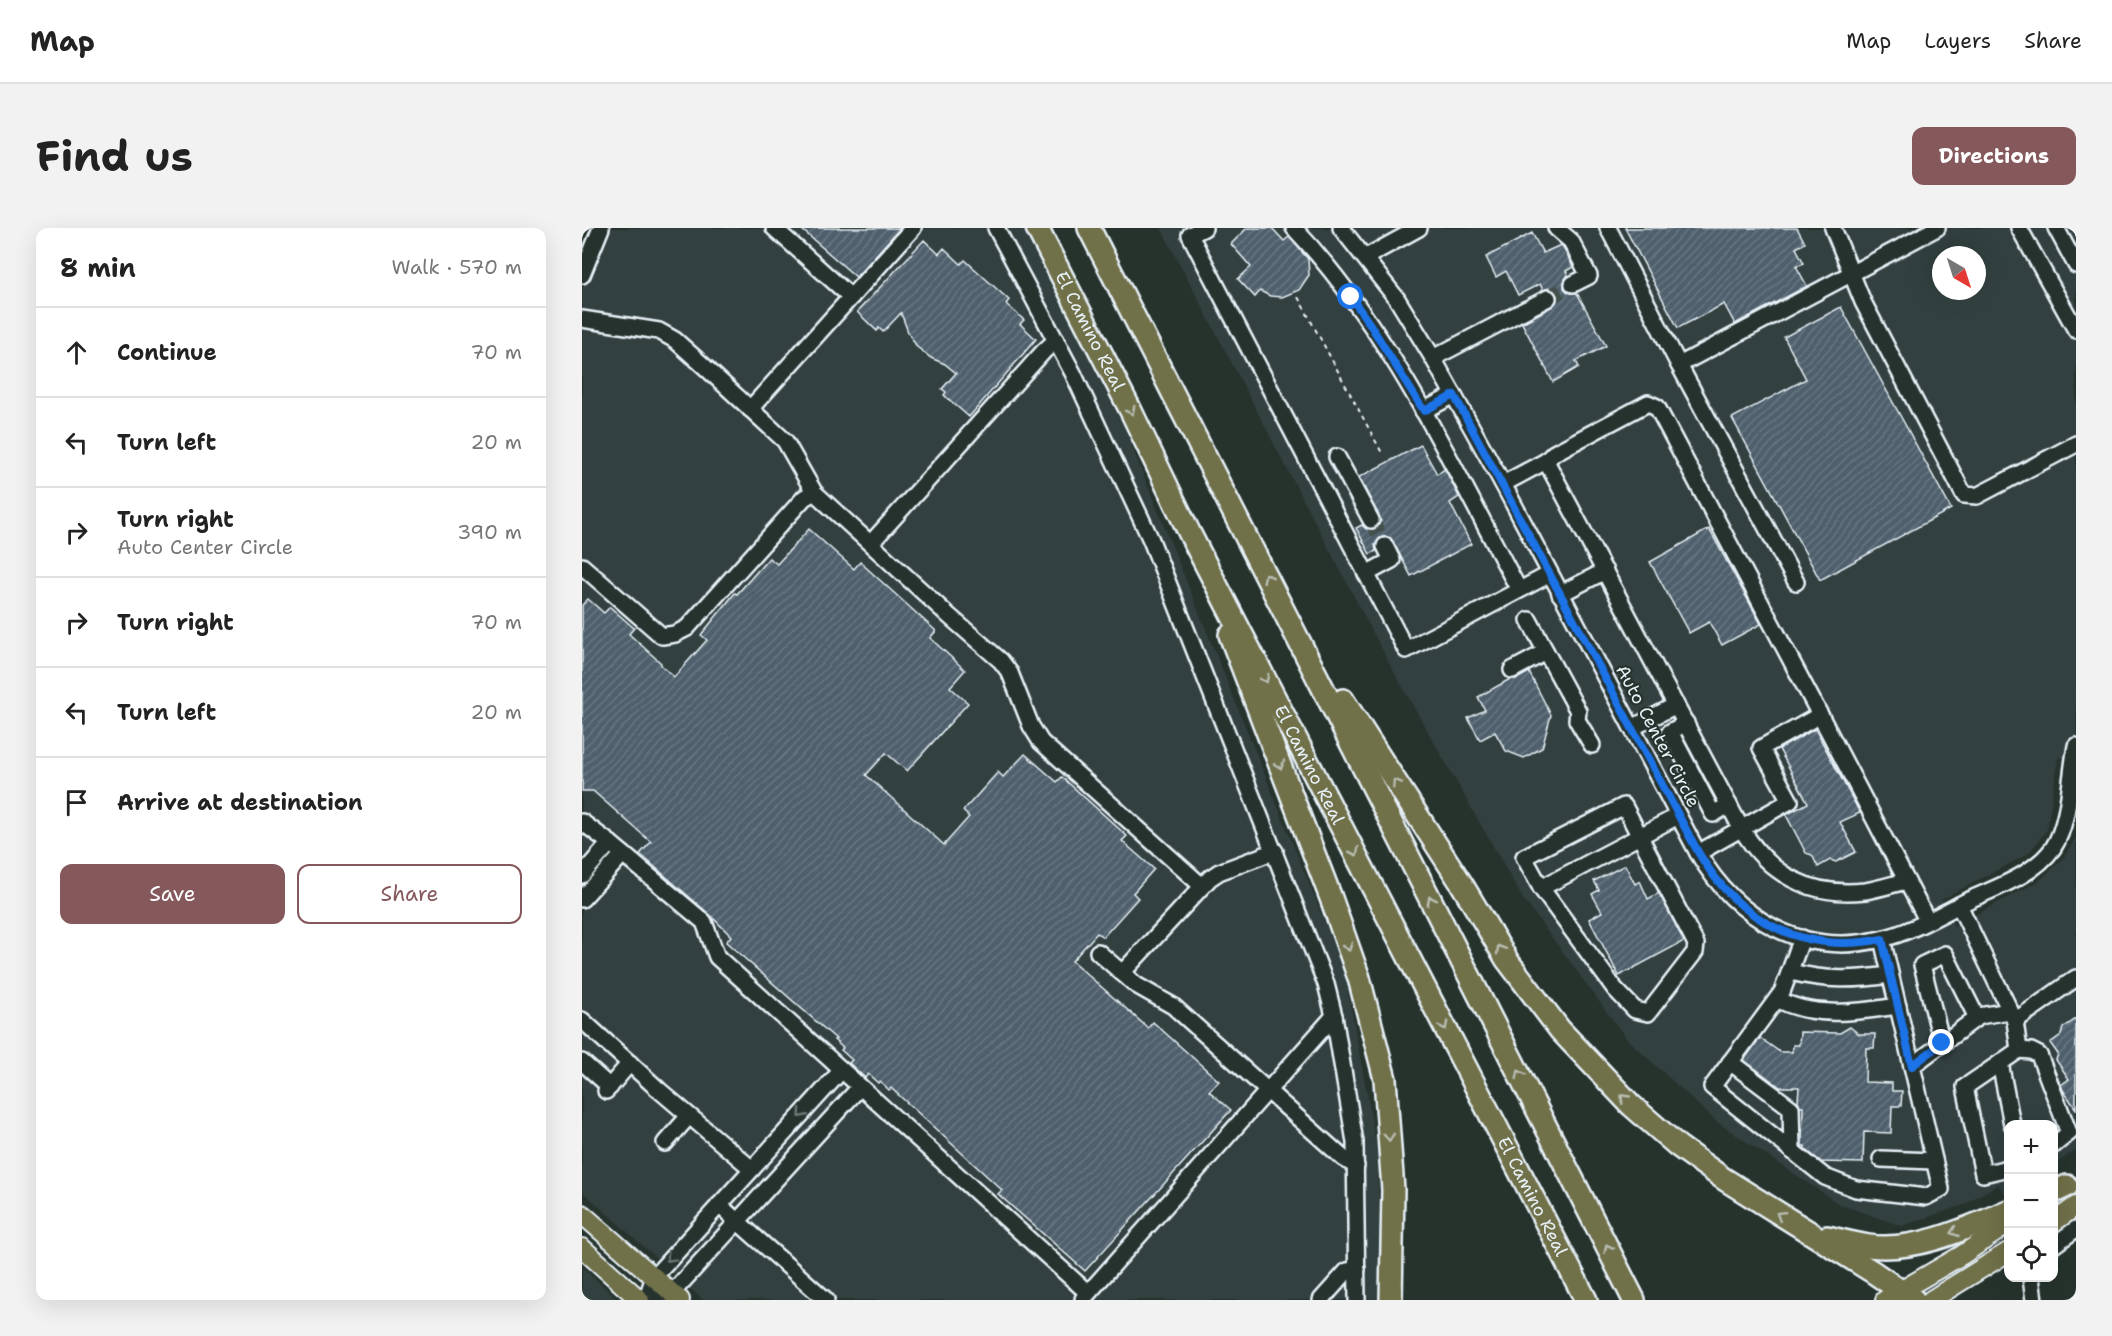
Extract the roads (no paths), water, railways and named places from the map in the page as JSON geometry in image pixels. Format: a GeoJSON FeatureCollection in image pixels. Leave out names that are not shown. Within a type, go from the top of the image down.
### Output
{"type":"FeatureCollection","features":[{"type":"Feature","properties":{"kind":"highway","name":"El Camino Real"},"geometry":{"type":"LineString","coordinates":[[1037,228],[1131,411],[1190,534],[1586,1300]]}},
{"type":"Feature","properties":{"kind":"highway"},"geometry":{"type":"LineString","coordinates":[[1089,228],[1635,1300]]}},
{"type":"Feature","properties":{"kind":"highway"},"geometry":{"type":"LineString","coordinates":[[1190,534],[1331,898],[1359,978],[1385,1079],[1393,1190],[1391,1300]]}},
{"type":"Feature","properties":{"kind":"highway"},"geometry":{"type":"LineString","coordinates":[[1281,606],[1461,884],[1507,960],[1560,1030],[1631,1105],[1678,1146],[1724,1179],[1873,1272],[1900,1297]]}},
{"type":"Feature","properties":{"kind":"highway"},"geometry":{"type":"LineString","coordinates":[[1804,1230],[1868,1246],[1895,1247],[1926,1241],[2004,1212]]}},
{"type":"Feature","properties":{"kind":"main road"},"geometry":{"type":"LineString","coordinates":[[2058,1219],[2076,1206]]}},
{"type":"Feature","properties":{"kind":"main road"},"geometry":{"type":"LineString","coordinates":[[582,1214],[654,1277],[669,1298]]}},
{"type":"Feature","properties":{"kind":"main road"},"geometry":{"type":"LineString","coordinates":[[1900,1297],[2004,1227]]}},
{"type":"Feature","properties":{"kind":"main road"},"geometry":{"type":"LineString","coordinates":[[582,1248],[640,1300]]}},
{"type":"Feature","properties":{"kind":"main road"},"geometry":{"type":"LineString","coordinates":[[1931,1300],[2004,1254]]}},
{"type":"Feature","properties":{"kind":"street"},"geometry":{"type":"LineString","coordinates":[[582,275],[601,228]]}},
{"type":"Feature","properties":{"kind":"street"},"geometry":{"type":"LineString","coordinates":[[774,228],[850,297]]}},
{"type":"Feature","properties":{"kind":"street"},"geometry":{"type":"LineString","coordinates":[[750,409],[913,228]]}},
{"type":"Feature","properties":{"kind":"street"},"geometry":{"type":"LineString","coordinates":[[996,228],[1056,340],[1151,540],[1326,984],[1334,1016],[1355,1142],[1357,1300]]}},
{"type":"Feature","properties":{"kind":"street"},"geometry":{"type":"LineString","coordinates":[[1204,228],[1190,235],[1406,650],[1550,574]]}},
{"type":"Feature","properties":{"kind":"street"},"geometry":{"type":"LineString","coordinates":[[1294,228],[1326,263],[1365,316],[1424,411],[1519,590]]}},
{"type":"Feature","properties":{"kind":"street","name":"Auto Center Circle"},"geometry":{"type":"LineString","coordinates":[[1341,228],[1397,299],[1433,358],[1503,484],[1698,852],[1719,885],[1748,912],[1778,930],[1802,938],[1842,944],[1882,939],[2028,871],[2044,858],[2057,842],[2062,829],[2074,789],[2076,746]]}},
{"type":"Feature","properties":{"kind":"street"},"geometry":{"type":"LineString","coordinates":[[1366,257],[1398,233],[1419,228]]}},
{"type":"Feature","properties":{"kind":"street"},"geometry":{"type":"LineString","coordinates":[[1556,228],[1571,241],[1589,276],[1573,284]]}},
{"type":"Feature","properties":{"kind":"street"},"geometry":{"type":"LineString","coordinates":[[1608,228],[1635,283],[1796,582]]}},
{"type":"Feature","properties":{"kind":"street"},"geometry":{"type":"LineString","coordinates":[[1833,228],[1863,302],[1964,495],[1977,496],[2076,444]]}},
{"type":"Feature","properties":{"kind":"street"},"geometry":{"type":"LineString","coordinates":[[1679,365],[1937,228]]}},
{"type":"Feature","properties":{"kind":"street"},"geometry":{"type":"LineString","coordinates":[[2019,228],[2076,330]]}},
{"type":"Feature","properties":{"kind":"street"},"geometry":{"type":"LineString","coordinates":[[2056,228],[2076,265]]}},
{"type":"Feature","properties":{"kind":"street"},"geometry":{"type":"LineString","coordinates":[[1433,358],[1548,298]]}},
{"type":"Feature","properties":{"kind":"street"},"geometry":{"type":"LineString","coordinates":[[582,320],[658,331],[675,340],[785,441],[814,492],[1001,661],[1010,673],[1031,726],[1041,742],[1202,886]]}},
{"type":"Feature","properties":{"kind":"street"},"geometry":{"type":"LineString","coordinates":[[871,543],[1056,340]]}},
{"type":"Feature","properties":{"kind":"street"},"geometry":{"type":"LineString","coordinates":[[1424,411],[1454,395]]}},
{"type":"Feature","properties":{"kind":"street"},"geometry":{"type":"LineString","coordinates":[[1503,484],[1546,462],[1554,453],[1648,403],[1657,407],[1927,920]]}},
{"type":"Feature","properties":{"kind":"street"},"geometry":{"type":"LineString","coordinates":[[1337,457],[1371,520]]}},
{"type":"Feature","properties":{"kind":"street"},"geometry":{"type":"LineString","coordinates":[[1546,462],[1741,828],[1765,860],[1786,877],[1813,889],[1838,892],[1867,891],[1906,880]]}},
{"type":"Feature","properties":{"kind":"street"},"geometry":{"type":"LineString","coordinates":[[582,566],[662,636],[675,634],[687,628],[804,498],[814,492]]}},
{"type":"Feature","properties":{"kind":"street"},"geometry":{"type":"LineString","coordinates":[[1366,574],[1392,560],[1385,546]]}},
{"type":"Feature","properties":{"kind":"street"},"geometry":{"type":"LineString","coordinates":[[1560,594],[1605,571]]}},
{"type":"Feature","properties":{"kind":"street"},"geometry":{"type":"LineString","coordinates":[[1529,620],[1578,711],[1577,720],[1592,745]]}},
{"type":"Feature","properties":{"kind":"street"},"geometry":{"type":"LineString","coordinates":[[1512,670],[1546,652]]}},
{"type":"Feature","properties":{"kind":"street"},"geometry":{"type":"LineString","coordinates":[[1632,728],[1676,705]]}},
{"type":"Feature","properties":{"kind":"street"},"geometry":{"type":"LineString","coordinates":[[1698,852],[1790,801],[1761,748],[1820,715]]}},
{"type":"Feature","properties":{"kind":"street"},"geometry":{"type":"LineString","coordinates":[[1624,806],[1640,836],[1696,944],[1695,952],[1647,1013],[1635,1010],[1626,1002],[1577,940],[1541,888],[1524,857],[1624,806]]}},
{"type":"Feature","properties":{"kind":"street"},"geometry":{"type":"LineString","coordinates":[[1541,888],[1678,816]]}},
{"type":"Feature","properties":{"kind":"street"},"geometry":{"type":"LineString","coordinates":[[582,822],[704,922],[717,957],[1085,1296],[1334,1016]]}},
{"type":"Feature","properties":{"kind":"street"},"geometry":{"type":"LineString","coordinates":[[582,874],[610,843]]}},
{"type":"Feature","properties":{"kind":"street"},"geometry":{"type":"LineString","coordinates":[[1122,973],[1202,886],[1219,872],[1275,851]]}},
{"type":"Feature","properties":{"kind":"street"},"geometry":{"type":"LineString","coordinates":[[582,899],[623,854]]}},
{"type":"Feature","properties":{"kind":"street"},"geometry":{"type":"LineString","coordinates":[[1959,905],[2013,1016],[2019,1050]]}},
{"type":"Feature","properties":{"kind":"street"},"geometry":{"type":"LineString","coordinates":[[1802,938],[1791,972],[1777,999],[1712,1087],[1825,1177],[1856,1190],[1926,1197],[1941,1189],[1882,939]]}},
{"type":"Feature","properties":{"kind":"street"},"geometry":{"type":"LineString","coordinates":[[1098,952],[1137,985],[1173,1006],[1343,1158],[1356,1166]]}},
{"type":"Feature","properties":{"kind":"street"},"geometry":{"type":"LineString","coordinates":[[1942,1043],[1922,965],[1945,954],[1977,1018]]}},
{"type":"Feature","properties":{"kind":"street"},"geometry":{"type":"LineString","coordinates":[[1791,972],[1833,980],[1890,975]]}},
{"type":"Feature","properties":{"kind":"street"},"geometry":{"type":"LineString","coordinates":[[1912,1066],[1977,1018],[2013,1016],[2076,978]]}},
{"type":"Feature","properties":{"kind":"street"},"geometry":{"type":"LineString","coordinates":[[1777,999],[1804,1009],[1826,1012],[1845,1013],[1898,1006]]}},
{"type":"Feature","properties":{"kind":"street"},"geometry":{"type":"LineString","coordinates":[[582,1020],[768,1188]]}},
{"type":"Feature","properties":{"kind":"street"},"geometry":{"type":"LineString","coordinates":[[2004,1169],[1983,1174],[1965,1088],[2019,1050],[2031,1051],[2039,1055],[2069,1133],[2058,1142]]}},
{"type":"Feature","properties":{"kind":"street"},"geometry":{"type":"LineString","coordinates":[[582,1062],[608,1089],[630,1064]]}},
{"type":"Feature","properties":{"kind":"street"},"geometry":{"type":"LineString","coordinates":[[1730,1062],[1791,1107],[1792,1150]]}},
{"type":"Feature","properties":{"kind":"street"},"geometry":{"type":"LineString","coordinates":[[2000,1063],[2011,1120]]}},
{"type":"Feature","properties":{"kind":"street"},"geometry":{"type":"LineString","coordinates":[[646,1300],[654,1277],[841,1071]]}},
{"type":"Feature","properties":{"kind":"street"},"geometry":{"type":"LineString","coordinates":[[669,1298],[860,1087]]}},
{"type":"Feature","properties":{"kind":"street"},"geometry":{"type":"LineString","coordinates":[[665,1143],[689,1116]]}},
{"type":"Feature","properties":{"kind":"street"},"geometry":{"type":"LineString","coordinates":[[1881,1159],[1934,1161]]}},
{"type":"Feature","properties":{"kind":"street"},"geometry":{"type":"LineString","coordinates":[[719,1205],[826,1300]]}},
{"type":"Feature","properties":{"kind":"street"},"geometry":{"type":"LineString","coordinates":[[2058,1242],[2076,1229]]}},
{"type":"Feature","properties":{"kind":"street"},"geometry":{"type":"LineString","coordinates":[[1321,1300],[1347,1271],[1357,1269]]}},
{"type":"Feature","properties":{"kind":"street"},"geometry":{"type":"LineString","coordinates":[[2032,1282],[2034,1300]]}},
{"type":"Feature","properties":{"kind":"tunnel"},"geometry":{"type":"LineString","coordinates":[[1548,298],[1573,284]]}},
{"type":"Feature","properties":{"kind":"tunnel"},"geometry":{"type":"LineString","coordinates":[[1371,520],[1385,546]]}}]}
